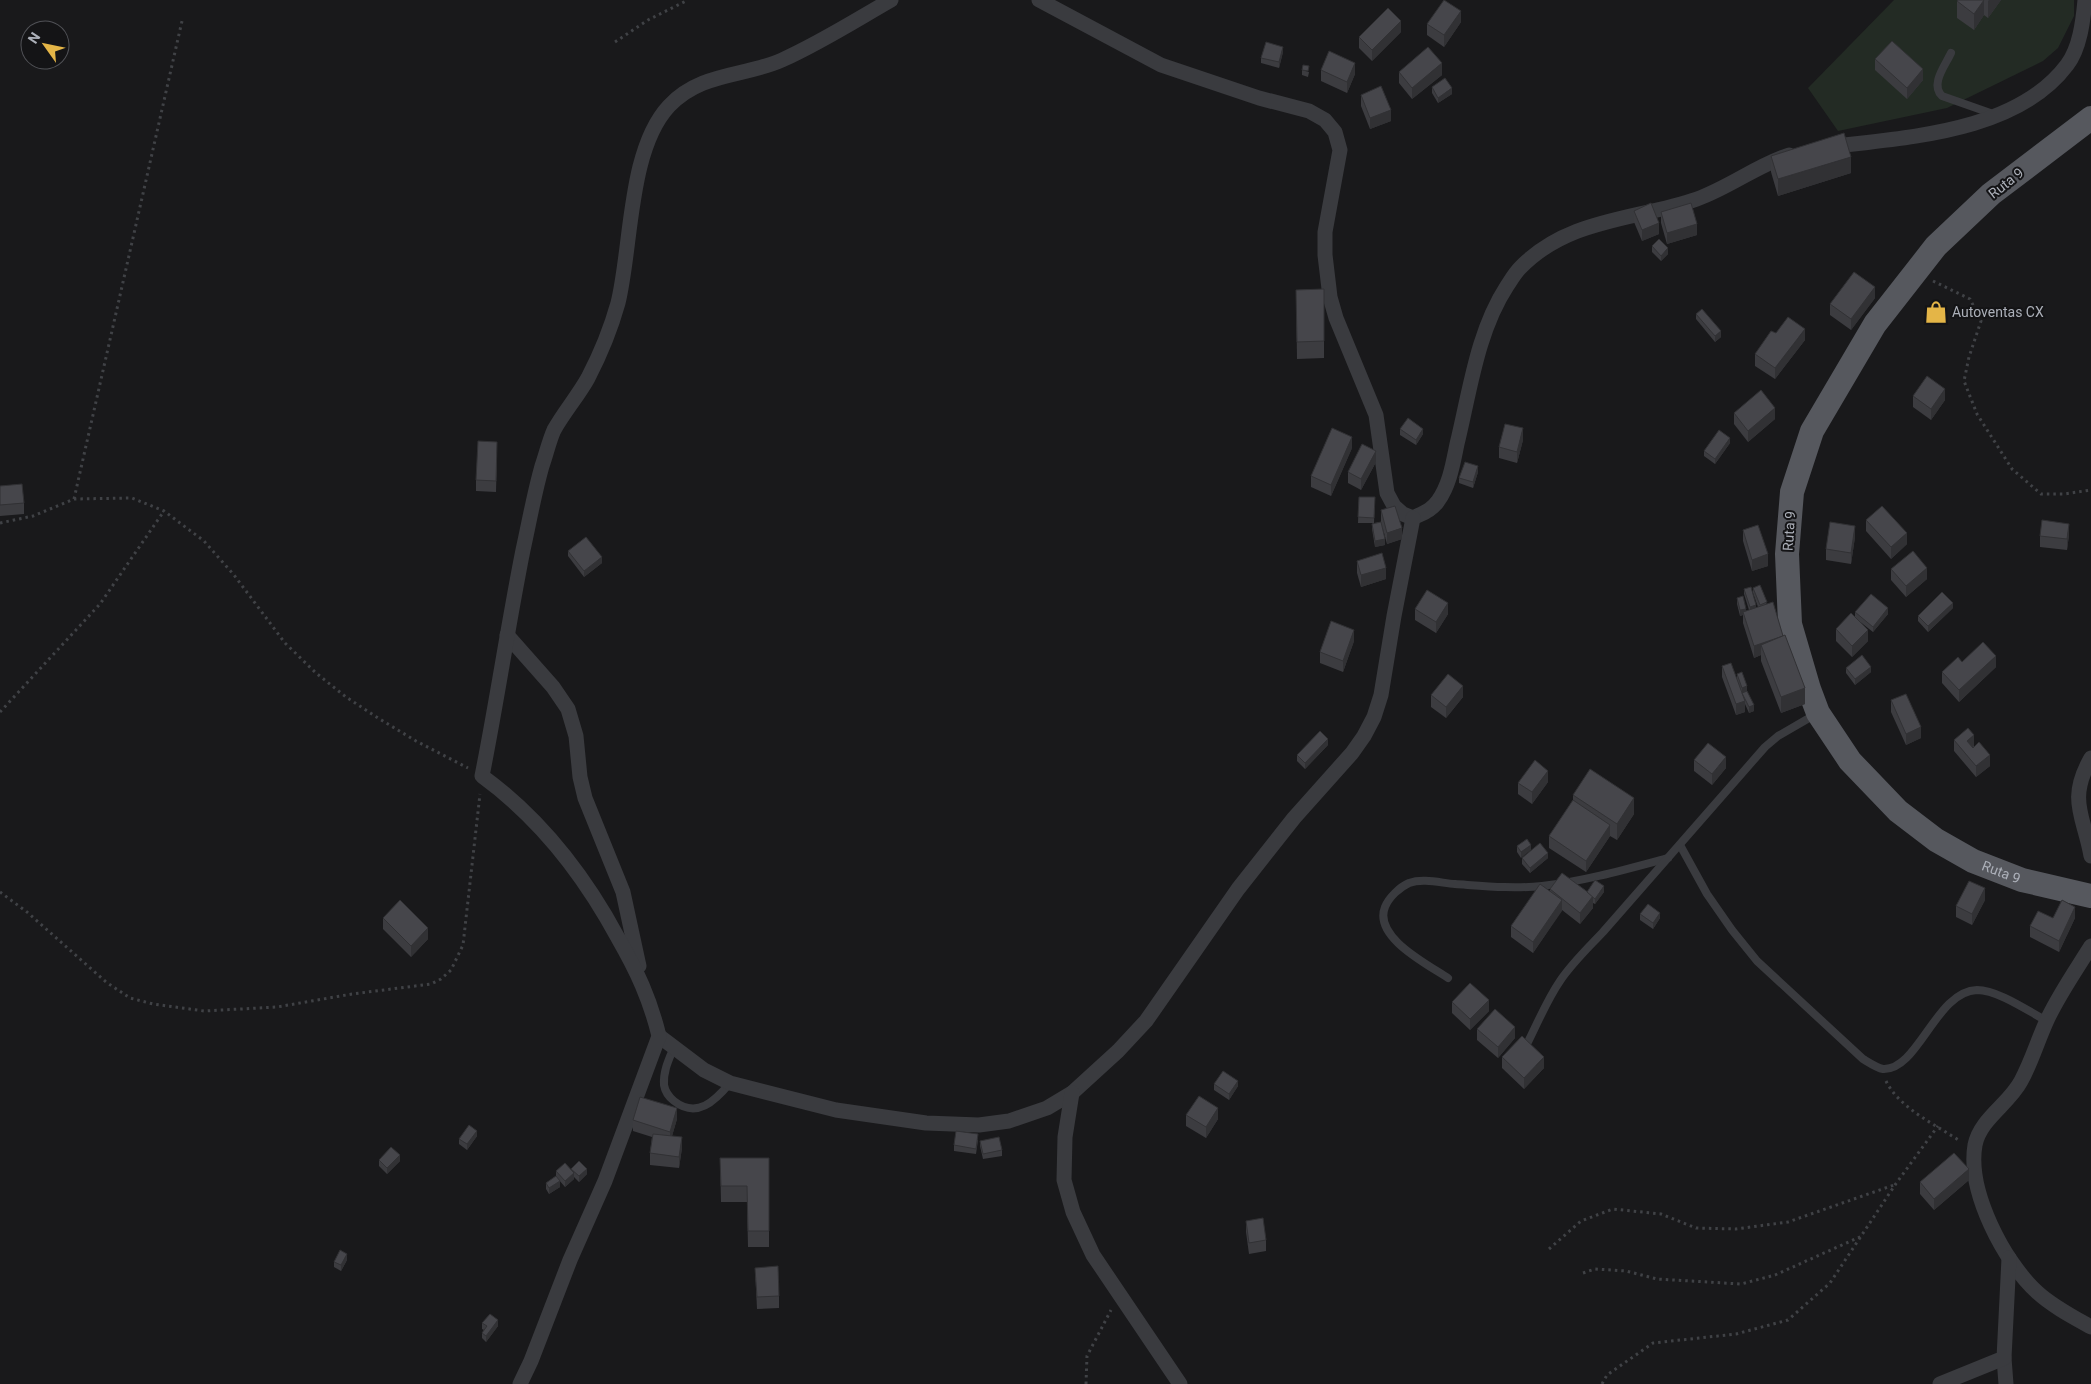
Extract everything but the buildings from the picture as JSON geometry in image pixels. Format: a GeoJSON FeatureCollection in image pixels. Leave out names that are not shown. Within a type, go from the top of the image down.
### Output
{"type":"FeatureCollection","features":[{"type":"Feature","properties":{"kind":"main road","name":"Ruta 9"},"geometry":{"type":"LineString","coordinates":[[2091,118],[1991,194],[1936,246],[1875,324],[1812,431],[1792,492],[1787,554],[1790,624],[1818,713],[1850,761],[1898,811],[1936,840],[1973,861],[2022,880],[2091,896]]}},
{"type":"Feature","properties":{"kind":"street"},"geometry":{"type":"LineString","coordinates":[[520,1384],[531,1361],[573,1251],[605,1181],[659,1036],[654,1011],[642,980],[593,893],[559,848],[523,809],[482,776],[506,635],[541,469],[554,431],[587,380],[618,304],[634,195],[642,156],[658,123],[669,106],[705,81],[756,70],[780,61],[892,0]]}},
{"type":"Feature","properties":{"kind":"street"},"geometry":{"type":"LineString","coordinates":[[1039,0],[1161,65],[1259,98],[1309,111],[1325,120],[1335,132],[1340,150],[1325,240],[1326,277],[1330,297],[1336,318],[1376,415],[1387,493],[1394,506],[1403,514],[1413,518],[1428,511],[1438,502],[1450,477],[1483,336],[1495,304],[1519,268],[1541,250],[1566,235],[1602,222],[1696,199],[1722,189],[1761,166],[1810,150],[1903,137],[1975,124],[2012,110],[2044,90],[2068,64],[2080,36],[2085,0]]}},
{"type":"Feature","properties":{"kind":"street"},"geometry":{"type":"LineString","coordinates":[[659,1036],[704,1070],[730,1084],[836,1110],[926,1123],[979,1125],[1009,1121],[1047,1108],[1072,1093],[1118,1051],[1146,1021],[1238,889],[1294,818],[1352,753],[1364,736],[1374,716],[1381,695],[1413,518]]}},
{"type":"Feature","properties":{"kind":"street"},"geometry":{"type":"LineString","coordinates":[[506,635],[553,687],[568,709],[576,736],[580,777],[585,798],[623,892],[642,980]]}},
{"type":"Feature","properties":{"kind":"street"},"geometry":{"type":"LineString","coordinates":[[2091,758],[2082,778],[2078,810],[2091,856]]}},
{"type":"Feature","properties":{"kind":"street"},"geometry":{"type":"LineString","coordinates":[[2091,946],[2047,1021],[2020,1084],[1984,1126],[1976,1144],[1974,1174],[1988,1218],[2009,1258],[2037,1292],[2074,1318],[2091,1327]]}},
{"type":"Feature","properties":{"kind":"street"},"geometry":{"type":"LineString","coordinates":[[1072,1093],[1064,1138],[1064,1180],[1073,1212],[1093,1255],[1180,1384]]}},
{"type":"Feature","properties":{"kind":"street"},"geometry":{"type":"LineString","coordinates":[[2006,1384],[2004,1358],[2009,1258]]}},
{"type":"Feature","properties":{"kind":"street"},"geometry":{"type":"LineString","coordinates":[[1940,1384],[2004,1358]]}},
{"type":"Feature","properties":{"kind":"lane"},"geometry":{"type":"LineString","coordinates":[[1951,53],[1936,84],[1937,91],[1942,96],[1998,115]]}},
{"type":"Feature","properties":{"kind":"lane"},"geometry":{"type":"LineString","coordinates":[[1528,1042],[1560,980],[1765,747],[1778,736],[1818,713]]}},
{"type":"Feature","properties":{"kind":"lane"},"geometry":{"type":"LineString","coordinates":[[1680,845],[1707,894],[1757,961],[1863,1059],[1882,1069],[1897,1066],[1912,1051],[1946,1006],[1963,993],[1977,990],[1993,993],[2047,1021]]}},
{"type":"Feature","properties":{"kind":"lane"},"geometry":{"type":"LineString","coordinates":[[1448,978],[1406,950],[1385,928],[1382,916],[1386,904],[1398,889],[1410,882],[1424,881],[1497,887],[1543,886],[1593,878],[1668,858]]}},
{"type":"Feature","properties":{"kind":"lane"},"geometry":{"type":"LineString","coordinates":[[674,1047],[666,1069],[664,1086],[669,1097],[679,1105],[693,1109],[705,1107],[716,1100],[730,1084]]}},
{"type":"Feature","properties":{"kind":"path"},"geometry":{"type":"LineString","coordinates":[[614,42],[648,20],[688,0]]}},
{"type":"Feature","properties":{"kind":"path"},"geometry":{"type":"LineString","coordinates":[[74,499],[182,21]]}},
{"type":"Feature","properties":{"kind":"path"},"geometry":{"type":"LineString","coordinates":[[1914,273],[1970,299],[1981,321],[1969,357],[1964,381],[1977,414],[2012,469],[2041,494],[2064,494],[2091,490]]}},
{"type":"Feature","properties":{"kind":"path"},"geometry":{"type":"LineString","coordinates":[[0,523],[33,516],[74,499],[132,498],[164,511],[204,541],[234,575],[285,643],[316,673],[346,698],[378,718],[416,741],[482,776],[463,945],[451,970],[432,984],[352,994],[277,1007],[204,1011],[154,1004],[130,998],[106,982],[27,912],[0,892]]}},
{"type":"Feature","properties":{"kind":"path"},"geometry":{"type":"LineString","coordinates":[[0,712],[100,604],[164,511]]}},
{"type":"Feature","properties":{"kind":"path"},"geometry":{"type":"LineString","coordinates":[[1879,1067],[1891,1090],[1909,1107],[1963,1142],[1978,1140]]}},
{"type":"Feature","properties":{"kind":"path"},"geometry":{"type":"LineString","coordinates":[[1602,1384],[1607,1375],[1653,1343],[1736,1334],[1788,1320],[1830,1283],[1895,1185],[1938,1126]]}},
{"type":"Feature","properties":{"kind":"path"},"geometry":{"type":"LineString","coordinates":[[1549,1249],[1581,1222],[1613,1209],[1661,1214],[1696,1228],[1736,1229],[1788,1222],[1895,1185]]}},
{"type":"Feature","properties":{"kind":"path"},"geometry":{"type":"LineString","coordinates":[[1583,1273],[1595,1269],[1626,1271],[1657,1279],[1741,1284],[1775,1275],[1863,1235]]}},
{"type":"Feature","properties":{"kind":"path"},"geometry":{"type":"LineString","coordinates":[[1086,1384],[1087,1356],[1104,1325],[1118,1293]]}},
{"type":"Feature","properties":{"kind":"shaded area"},"geometry":{"type":"Polygon","coordinates":[[[1894,0],[2074,0],[2074,16],[2058,48],[2043,61],[1947,108],[1838,131],[1808,88],[1894,0]]]}},
{"type":"Feature","properties":{"kind":"place","name":"Autoventas CX"},"geometry":{"type":"Point","coordinates":[1936,312]}}]}
